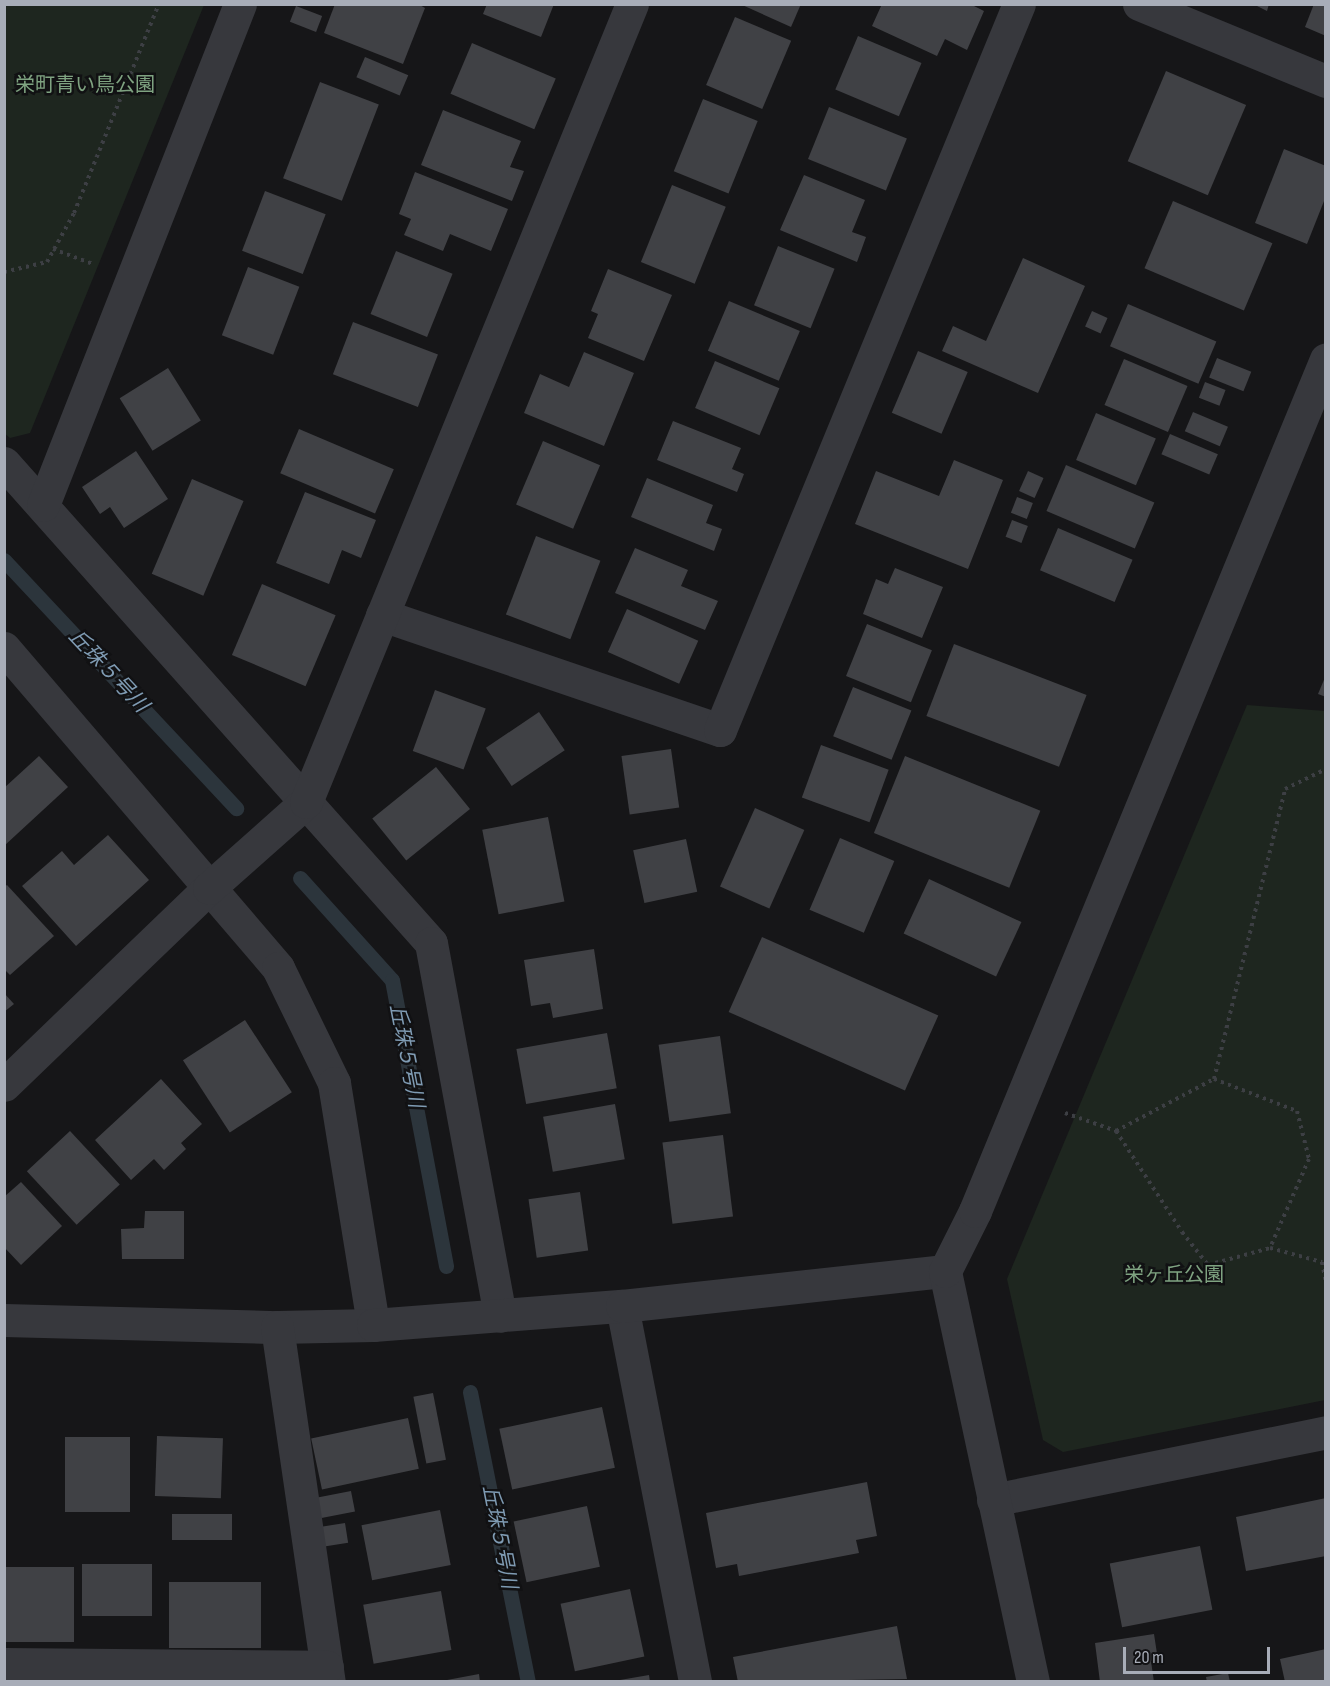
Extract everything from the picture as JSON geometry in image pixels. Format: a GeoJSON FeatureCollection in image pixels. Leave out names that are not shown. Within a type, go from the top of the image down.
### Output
{"type":"FeatureCollection","features":[{"type":"Feature","properties":{"kind":"street"},"geometry":{"type":"LineString","coordinates":[[43,505],[240,4]]}},
{"type":"Feature","properties":{"kind":"street"},"geometry":{"type":"LineString","coordinates":[[4,1084],[209,888],[306,802],[632,4]]}},
{"type":"Feature","properties":{"kind":"street"},"geometry":{"type":"LineString","coordinates":[[382,615],[720,730],[1019,4]]}},
{"type":"Feature","properties":{"kind":"street"},"geometry":{"type":"LineString","coordinates":[[1140,4],[1326,81]]}},
{"type":"Feature","properties":{"kind":"street"},"geometry":{"type":"LineString","coordinates":[[1033,1682],[945,1271],[980,1200],[1326,359]]}},
{"type":"Feature","properties":{"kind":"street"},"geometry":{"type":"LineString","coordinates":[[4,463],[432,943],[500,1316]]}},
{"type":"Feature","properties":{"kind":"street"},"geometry":{"type":"LineString","coordinates":[[7,655],[278,968],[334,1083],[373,1325]]}},
{"type":"Feature","properties":{"kind":"street"},"geometry":{"type":"LineString","coordinates":[[4,1320],[277,1327],[373,1325],[622,1306],[945,1271]]}},
{"type":"Feature","properties":{"kind":"street"},"geometry":{"type":"LineString","coordinates":[[622,1306],[695,1682]]}},
{"type":"Feature","properties":{"kind":"street"},"geometry":{"type":"LineString","coordinates":[[4,1664],[328,1674],[277,1327]]}},
{"type":"Feature","properties":{"kind":"street"},"geometry":{"type":"LineString","coordinates":[[993,1500],[1326,1432]]}},
{"type":"Feature","properties":{"kind":"path"},"geometry":{"type":"LineString","coordinates":[[4,272],[47,262],[74,213],[159,4]]}},
{"type":"Feature","properties":{"kind":"path"},"geometry":{"type":"LineString","coordinates":[[53,249],[102,268]]}},
{"type":"Feature","properties":{"kind":"path"},"geometry":{"type":"LineString","coordinates":[[1116,1131],[1214,1079],[1285,789],[1326,769]]}},
{"type":"Feature","properties":{"kind":"path"},"geometry":{"type":"LineString","coordinates":[[1214,1079],[1297,1110],[1309,1159],[1270,1248]]}},
{"type":"Feature","properties":{"kind":"path"},"geometry":{"type":"LineString","coordinates":[[1065,1113],[1116,1131],[1182,1232],[1208,1265],[1270,1248],[1322,1262],[1326,1282]]}},
{"type":"Feature","properties":{"kind":"green space","name":"栄町青い鳥公園"},"geometry":{"type":"Polygon","coordinates":[[[5,4],[204,5],[30,433],[10,438],[4,433],[5,4]]]}},
{"type":"Feature","properties":{"kind":"green space","name":"栄ヶ丘公園"},"geometry":{"type":"Polygon","coordinates":[[[1247,705],[1325,711],[1325,1400],[1063,1452],[1043,1440],[1007,1279],[1247,705]]]}},
{"type":"Feature","properties":{"kind":"building"},"geometry":{"type":"Polygon","coordinates":[[[335,4],[418,4],[425,8],[403,64],[324,33],[335,4]]]}},
{"type":"Feature","properties":{"kind":"building"},"geometry":{"type":"Polygon","coordinates":[[[487,4],[554,4],[541,37],[483,14],[487,4]]]}},
{"type":"Feature","properties":{"kind":"building"},"geometry":{"type":"Polygon","coordinates":[[[740,4],[801,4],[791,27],[740,4]]]}},
{"type":"Feature","properties":{"kind":"building"},"geometry":{"type":"Polygon","coordinates":[[[882,4],[970,4],[984,11],[967,50],[945,39],[937,56],[872,26],[882,4]]]}},
{"type":"Feature","properties":{"kind":"building"},"geometry":{"type":"Polygon","coordinates":[[[1253,4],[1269,4],[1267,11],[1253,4]]]}},
{"type":"Feature","properties":{"kind":"building"},"geometry":{"type":"Polygon","coordinates":[[[1314,4],[1326,4],[1326,36],[1305,27],[1314,4]]]}},
{"type":"Feature","properties":{"kind":"building"},"geometry":{"type":"Polygon","coordinates":[[[296,6],[322,16],[316,32],[290,22],[296,6]]]}},
{"type":"Feature","properties":{"kind":"building"},"geometry":{"type":"Polygon","coordinates":[[[735,17],[791,41],[762,109],[706,85],[735,17]]]}},
{"type":"Feature","properties":{"kind":"building"},"geometry":{"type":"Polygon","coordinates":[[[858,36],[922,63],[899,116],[835,89],[858,36]]]}},
{"type":"Feature","properties":{"kind":"building"},"geometry":{"type":"Polygon","coordinates":[[[472,43],[556,79],[534,129],[451,94],[472,43]]]}},
{"type":"Feature","properties":{"kind":"building"},"geometry":{"type":"Polygon","coordinates":[[[365,57],[408,75],[400,96],[356,77],[365,57]]]}},
{"type":"Feature","properties":{"kind":"building"},"geometry":{"type":"Polygon","coordinates":[[[1166,71],[1246,105],[1208,195],[1128,161],[1166,71]]]}},
{"type":"Feature","properties":{"kind":"building"},"geometry":{"type":"Polygon","coordinates":[[[320,82],[379,105],[342,201],[283,178],[320,82]]]}},
{"type":"Feature","properties":{"kind":"building"},"geometry":{"type":"Polygon","coordinates":[[[703,99],[758,121],[728,193],[674,171],[703,99]]]}},
{"type":"Feature","properties":{"kind":"building"},"geometry":{"type":"Polygon","coordinates":[[[829,107],[907,138],[886,190],[808,159],[829,107]]]}},
{"type":"Feature","properties":{"kind":"building"},"geometry":{"type":"Polygon","coordinates":[[[443,110],[521,141],[510,167],[524,171],[512,201],[421,165],[443,110]]]}},
{"type":"Feature","properties":{"kind":"building"},"geometry":{"type":"Polygon","coordinates":[[[1284,149],[1326,166],[1326,196],[1307,244],[1255,223],[1284,149]]]}},
{"type":"Feature","properties":{"kind":"building"},"geometry":{"type":"Polygon","coordinates":[[[415,172],[508,209],[491,251],[450,234],[443,251],[404,235],[411,219],[399,214],[415,172]]]}},
{"type":"Feature","properties":{"kind":"building"},"geometry":{"type":"Polygon","coordinates":[[[804,175],[865,200],[852,232],[866,237],[857,262],[780,230],[804,175]]]}},
{"type":"Feature","properties":{"kind":"building"},"geometry":{"type":"Polygon","coordinates":[[[672,185],[726,207],[695,284],[641,262],[672,185]]]}},
{"type":"Feature","properties":{"kind":"building"},"geometry":{"type":"Polygon","coordinates":[[[265,191],[326,214],[303,274],[242,251],[265,191]]]}},
{"type":"Feature","properties":{"kind":"building"},"geometry":{"type":"Polygon","coordinates":[[[1173,201],[1272,243],[1244,310],[1144,268],[1173,201]]]}},
{"type":"Feature","properties":{"kind":"building"},"geometry":{"type":"Polygon","coordinates":[[[778,246],[835,269],[811,328],[754,305],[778,246]]]}},
{"type":"Feature","properties":{"kind":"building"},"geometry":{"type":"Polygon","coordinates":[[[396,251],[453,274],[427,337],[371,314],[396,251]]]}},
{"type":"Feature","properties":{"kind":"building"},"geometry":{"type":"Polygon","coordinates":[[[1023,258],[1085,286],[1038,393],[942,351],[953,326],[986,341],[1023,258]]]}},
{"type":"Feature","properties":{"kind":"building"},"geometry":{"type":"Polygon","coordinates":[[[248,267],[299,287],[273,355],[222,335],[248,267]]]}},
{"type":"Feature","properties":{"kind":"building"},"geometry":{"type":"Polygon","coordinates":[[[608,269],[672,295],[644,361],[588,338],[598,314],[591,311],[608,269]]]}},
{"type":"Feature","properties":{"kind":"building"},"geometry":{"type":"Polygon","coordinates":[[[729,301],[800,331],[779,381],[708,351],[729,301]]]}},
{"type":"Feature","properties":{"kind":"building"},"geometry":{"type":"Polygon","coordinates":[[[1128,304],[1216,342],[1198,384],[1110,346],[1128,304]]]}},
{"type":"Feature","properties":{"kind":"building"},"geometry":{"type":"Polygon","coordinates":[[[1092,311],[1108,318],[1101,333],[1085,327],[1092,311]]]}},
{"type":"Feature","properties":{"kind":"building"},"geometry":{"type":"Polygon","coordinates":[[[353,322],[438,355],[418,407],[333,374],[353,322]]]}},
{"type":"Feature","properties":{"kind":"building"},"geometry":{"type":"Polygon","coordinates":[[[918,351],[968,372],[942,434],[892,413],[918,351]]]}},
{"type":"Feature","properties":{"kind":"building"},"geometry":{"type":"Polygon","coordinates":[[[584,352],[634,373],[604,446],[524,413],[540,374],[569,387],[584,352]]]}},
{"type":"Feature","properties":{"kind":"building"},"geometry":{"type":"Polygon","coordinates":[[[1217,358],[1251,372],[1243,391],[1209,377],[1217,358]]]}},
{"type":"Feature","properties":{"kind":"building"},"geometry":{"type":"Polygon","coordinates":[[[1124,359],[1188,386],[1168,432],[1104,405],[1124,359]]]}},
{"type":"Feature","properties":{"kind":"building"},"geometry":{"type":"Polygon","coordinates":[[[715,361],[779,388],[760,435],[695,408],[715,361]]]}},
{"type":"Feature","properties":{"kind":"building"},"geometry":{"type":"Polygon","coordinates":[[[168,368],[201,421],[153,451],[120,398],[168,368]]]}},
{"type":"Feature","properties":{"kind":"building"},"geometry":{"type":"Polygon","coordinates":[[[1205,382],[1226,390],[1219,406],[1199,398],[1205,382]]]}},
{"type":"Feature","properties":{"kind":"building"},"geometry":{"type":"Polygon","coordinates":[[[1193,412],[1228,427],[1220,446],[1185,431],[1193,412]]]}},
{"type":"Feature","properties":{"kind":"building"},"geometry":{"type":"Polygon","coordinates":[[[1096,413],[1156,438],[1136,485],[1076,460],[1096,413]]]}},
{"type":"Feature","properties":{"kind":"building"},"geometry":{"type":"Polygon","coordinates":[[[673,421],[741,448],[732,469],[744,474],[737,492],[657,460],[673,421]]]}},
{"type":"Feature","properties":{"kind":"building"},"geometry":{"type":"Polygon","coordinates":[[[299,429],[394,469],[375,513],[280,473],[299,429]]]}},
{"type":"Feature","properties":{"kind":"building"},"geometry":{"type":"Polygon","coordinates":[[[1170,434],[1218,454],[1209,475],[1161,454],[1170,434]]]}},
{"type":"Feature","properties":{"kind":"building"},"geometry":{"type":"Polygon","coordinates":[[[543,441],[600,465],[573,529],[516,505],[543,441]]]}},
{"type":"Feature","properties":{"kind":"building"},"geometry":{"type":"Polygon","coordinates":[[[136,451],[168,499],[124,528],[110,507],[100,514],[82,487],[136,451]]]}},
{"type":"Feature","properties":{"kind":"building"},"geometry":{"type":"Polygon","coordinates":[[[954,460],[1003,480],[968,569],[855,524],[876,471],[939,496],[954,460]]]}},
{"type":"Feature","properties":{"kind":"building"},"geometry":{"type":"Polygon","coordinates":[[[1066,465],[1154,503],[1135,549],[1046,511],[1066,465]]]}},
{"type":"Feature","properties":{"kind":"building"},"geometry":{"type":"Polygon","coordinates":[[[1028,471],[1044,478],[1035,498],[1019,491],[1028,471]]]}},
{"type":"Feature","properties":{"kind":"building"},"geometry":{"type":"Polygon","coordinates":[[[647,478],[713,505],[706,523],[722,529],[714,551],[631,517],[647,478]]]}},
{"type":"Feature","properties":{"kind":"building"},"geometry":{"type":"Polygon","coordinates":[[[192,479],[244,501],[203,596],[152,574],[192,479]]]}},
{"type":"Feature","properties":{"kind":"building"},"geometry":{"type":"Polygon","coordinates":[[[305,492],[376,520],[361,558],[342,550],[329,584],[276,563],[305,492]]]}},
{"type":"Feature","properties":{"kind":"building"},"geometry":{"type":"Polygon","coordinates":[[[1017,497],[1033,503],[1027,519],[1011,513],[1017,497]]]}},
{"type":"Feature","properties":{"kind":"building"},"geometry":{"type":"Polygon","coordinates":[[[1012,520],[1028,526],[1021,543],[1006,537],[1012,520]]]}},
{"type":"Feature","properties":{"kind":"building"},"geometry":{"type":"Polygon","coordinates":[[[1058,528],[1133,560],[1115,602],[1040,570],[1058,528]]]}},
{"type":"Feature","properties":{"kind":"building"},"geometry":{"type":"Polygon","coordinates":[[[536,536],[600,561],[570,639],[506,614],[536,536]]]}},
{"type":"Feature","properties":{"kind":"building"},"geometry":{"type":"Polygon","coordinates":[[[635,548],[688,570],[681,586],[718,601],[705,630],[615,593],[635,548]]]}},
{"type":"Feature","properties":{"kind":"building"},"geometry":{"type":"Polygon","coordinates":[[[895,568],[943,587],[922,638],[863,614],[876,579],[888,584],[895,568]]]}},
{"type":"Feature","properties":{"kind":"building"},"geometry":{"type":"Polygon","coordinates":[[[262,584],[336,615],[306,686],[232,655],[262,584]]]}},
{"type":"Feature","properties":{"kind":"building"},"geometry":{"type":"Polygon","coordinates":[[[627,609],[698,641],[679,684],[608,652],[627,609]]]}},
{"type":"Feature","properties":{"kind":"building"},"geometry":{"type":"Polygon","coordinates":[[[867,624],[932,650],[911,702],[846,676],[867,624]]]}},
{"type":"Feature","properties":{"kind":"building"},"geometry":{"type":"Polygon","coordinates":[[[954,644],[1087,695],[1059,767],[926,716],[954,644]]]}},
{"type":"Feature","properties":{"kind":"building"},"geometry":{"type":"Polygon","coordinates":[[[1326,675],[1326,697],[1318,694],[1326,675]]]}},
{"type":"Feature","properties":{"kind":"building"},"geometry":{"type":"Polygon","coordinates":[[[853,687],[911,711],[892,760],[833,736],[853,687]]]}},
{"type":"Feature","properties":{"kind":"building"},"geometry":{"type":"Polygon","coordinates":[[[435,690],[486,708],[464,770],[413,751],[435,690]]]}},
{"type":"Feature","properties":{"kind":"building"},"geometry":{"type":"Polygon","coordinates":[[[539,712],[565,750],[512,786],[486,748],[539,712]]]}},
{"type":"Feature","properties":{"kind":"building"},"geometry":{"type":"Polygon","coordinates":[[[821,745],[889,770],[870,822],[802,798],[821,745]]]}},
{"type":"Feature","properties":{"kind":"building"},"geometry":{"type":"Polygon","coordinates":[[[671,749],[679,807],[630,814],[621,756],[671,749]]]}},
{"type":"Feature","properties":{"kind":"building"},"geometry":{"type":"Polygon","coordinates":[[[39,756],[68,787],[4,846],[4,788],[39,756]]]}},
{"type":"Feature","properties":{"kind":"building"},"geometry":{"type":"Polygon","coordinates":[[[905,756],[1040,811],[1009,888],[874,833],[905,756]]]}},
{"type":"Feature","properties":{"kind":"building"},"geometry":{"type":"Polygon","coordinates":[[[436,767],[470,809],[406,861],[372,819],[436,767]]]}},
{"type":"Feature","properties":{"kind":"building"},"geometry":{"type":"Polygon","coordinates":[[[755,808],[804,830],[769,909],[720,887],[755,808]]]}},
{"type":"Feature","properties":{"kind":"building"},"geometry":{"type":"Polygon","coordinates":[[[548,817],[564,901],[499,914],[482,830],[548,817]]]}},
{"type":"Feature","properties":{"kind":"building"},"geometry":{"type":"Polygon","coordinates":[[[108,835],[149,880],[76,946],[22,886],[62,851],[74,865],[108,835]]]}},
{"type":"Feature","properties":{"kind":"building"},"geometry":{"type":"Polygon","coordinates":[[[840,838],[894,861],[864,933],[810,910],[840,838]]]}},
{"type":"Feature","properties":{"kind":"building"},"geometry":{"type":"Polygon","coordinates":[[[686,839],[697,892],[644,903],[633,850],[686,839]]]}},
{"type":"Feature","properties":{"kind":"building"},"geometry":{"type":"Polygon","coordinates":[[[929,879],[1021,922],[996,976],[904,933],[929,879]]]}},
{"type":"Feature","properties":{"kind":"building"},"geometry":{"type":"Polygon","coordinates":[[[7,885],[54,936],[10,975],[4,969],[4,887],[7,885]]]}},
{"type":"Feature","properties":{"kind":"building"},"geometry":{"type":"Polygon","coordinates":[[[762,937],[938,1016],[905,1090],[729,1012],[762,937]]]}},
{"type":"Feature","properties":{"kind":"building"},"geometry":{"type":"Polygon","coordinates":[[[594,949],[603,1009],[553,1018],[550,1003],[531,1006],[524,960],[594,949]]]}},
{"type":"Feature","properties":{"kind":"building"},"geometry":{"type":"Polygon","coordinates":[[[4,993],[14,1004],[4,1012],[4,993]]]}},
{"type":"Feature","properties":{"kind":"building"},"geometry":{"type":"Polygon","coordinates":[[[245,1020],[292,1092],[230,1132],[183,1060],[245,1020]]]}},
{"type":"Feature","properties":{"kind":"building"},"geometry":{"type":"Polygon","coordinates":[[[607,1033],[617,1088],[526,1104],[516,1049],[607,1033]]]}},
{"type":"Feature","properties":{"kind":"building"},"geometry":{"type":"Polygon","coordinates":[[[720,1036],[731,1113],[669,1122],[659,1045],[720,1036]]]}},
{"type":"Feature","properties":{"kind":"building"},"geometry":{"type":"Polygon","coordinates":[[[161,1079],[202,1124],[181,1143],[186,1149],[164,1170],[154,1159],[131,1180],[95,1140],[161,1079]]]}},
{"type":"Feature","properties":{"kind":"building"},"geometry":{"type":"Polygon","coordinates":[[[615,1104],[625,1159],[553,1172],[543,1117],[615,1104]]]}},
{"type":"Feature","properties":{"kind":"building"},"geometry":{"type":"Polygon","coordinates":[[[70,1131],[120,1184],[77,1225],[27,1171],[70,1131]]]}},
{"type":"Feature","properties":{"kind":"building"},"geometry":{"type":"Polygon","coordinates":[[[723,1135],[733,1216],[672,1224],[662,1142],[723,1135]]]}},
{"type":"Feature","properties":{"kind":"building"},"geometry":{"type":"Polygon","coordinates":[[[21,1182],[62,1226],[21,1265],[4,1247],[4,1197],[21,1182]]]}},
{"type":"Feature","properties":{"kind":"building"},"geometry":{"type":"Polygon","coordinates":[[[580,1192],[588,1250],[537,1258],[529,1199],[580,1192]]]}},
{"type":"Feature","properties":{"kind":"building"},"geometry":{"type":"Polygon","coordinates":[[[145,1211],[184,1211],[184,1259],[122,1259],[121,1229],[144,1228],[145,1211]]]}},
{"type":"Feature","properties":{"kind":"building"},"geometry":{"type":"Polygon","coordinates":[[[433,1393],[446,1460],[426,1464],[413,1397],[433,1393]]]}},
{"type":"Feature","properties":{"kind":"building"},"geometry":{"type":"Polygon","coordinates":[[[602,1407],[615,1468],[512,1489],[499,1429],[602,1407]]]}},
{"type":"Feature","properties":{"kind":"building"},"geometry":{"type":"Polygon","coordinates":[[[408,1418],[419,1469],[322,1489],[311,1439],[408,1418]]]}},
{"type":"Feature","properties":{"kind":"building"},"geometry":{"type":"Polygon","coordinates":[[[157,1436],[223,1438],[221,1498],[155,1496],[157,1436]]]}},
{"type":"Feature","properties":{"kind":"building"},"geometry":{"type":"Polygon","coordinates":[[[65,1437],[130,1437],[130,1512],[65,1512],[65,1437]]]}},
{"type":"Feature","properties":{"kind":"building"},"geometry":{"type":"Polygon","coordinates":[[[867,1482],[877,1536],[856,1540],[859,1553],[739,1576],[737,1564],[716,1568],[706,1513],[867,1482]]]}},
{"type":"Feature","properties":{"kind":"building"},"geometry":{"type":"Polygon","coordinates":[[[351,1491],[355,1512],[318,1519],[314,1498],[351,1491]]]}},
{"type":"Feature","properties":{"kind":"building"},"geometry":{"type":"Polygon","coordinates":[[[1326,1498],[1326,1556],[1246,1571],[1236,1517],[1326,1498]]]}},
{"type":"Feature","properties":{"kind":"building"},"geometry":{"type":"Polygon","coordinates":[[[587,1506],[600,1567],[527,1582],[514,1522],[587,1506]]]}},
{"type":"Feature","properties":{"kind":"building"},"geometry":{"type":"Polygon","coordinates":[[[440,1510],[451,1565],[372,1580],[361,1525],[440,1510]]]}},
{"type":"Feature","properties":{"kind":"building"},"geometry":{"type":"Polygon","coordinates":[[[172,1514],[232,1514],[232,1540],[172,1540],[172,1514]]]}},
{"type":"Feature","properties":{"kind":"building"},"geometry":{"type":"Polygon","coordinates":[[[345,1523],[348,1543],[324,1547],[321,1527],[345,1523]]]}},
{"type":"Feature","properties":{"kind":"building"},"geometry":{"type":"Polygon","coordinates":[[[1200,1546],[1212,1610],[1122,1627],[1110,1564],[1200,1546]]]}},
{"type":"Feature","properties":{"kind":"building"},"geometry":{"type":"Polygon","coordinates":[[[82,1564],[152,1564],[152,1616],[82,1616],[82,1564]]]}},
{"type":"Feature","properties":{"kind":"building"},"geometry":{"type":"Polygon","coordinates":[[[4,1567],[74,1567],[74,1642],[4,1642],[4,1567]]]}},
{"type":"Feature","properties":{"kind":"building"},"geometry":{"type":"Polygon","coordinates":[[[169,1582],[261,1582],[261,1648],[169,1648],[169,1582]]]}},
{"type":"Feature","properties":{"kind":"building"},"geometry":{"type":"Polygon","coordinates":[[[630,1589],[644,1656],[575,1671],[561,1604],[630,1589]]]}},
{"type":"Feature","properties":{"kind":"building"},"geometry":{"type":"Polygon","coordinates":[[[441,1591],[451,1650],[374,1664],[363,1605],[441,1591]]]}},
{"type":"Feature","properties":{"kind":"building"},"geometry":{"type":"Polygon","coordinates":[[[897,1626],[907,1679],[738,1682],[733,1657],[897,1626]]]}},
{"type":"Feature","properties":{"kind":"building"},"geometry":{"type":"Polygon","coordinates":[[[1154,1634],[1158,1660],[1151,1661],[1154,1682],[1100,1682],[1095,1643],[1154,1634]]]}},
{"type":"Feature","properties":{"kind":"building"},"geometry":{"type":"Polygon","coordinates":[[[1326,1649],[1326,1682],[1285,1682],[1280,1659],[1326,1649]]]}},
{"type":"Feature","properties":{"kind":"building"},"geometry":{"type":"Polygon","coordinates":[[[1228,1673],[1230,1682],[1207,1682],[1206,1677],[1228,1673]]]}},
{"type":"Feature","properties":{"kind":"building"},"geometry":{"type":"Polygon","coordinates":[[[479,1674],[480,1682],[447,1682],[447,1680],[479,1674]]]}},
{"type":"Feature","properties":{"kind":"building"},"geometry":{"type":"Polygon","coordinates":[[[649,1675],[650,1682],[620,1682],[620,1680],[649,1675]]]}},
{"type":"Feature","properties":{"kind":"waterway","name":"丘珠５号川"},"geometry":{"type":"LineString","coordinates":[[4,560],[236,808]]}},
{"type":"Feature","properties":{"kind":"waterway","name":"丘珠５号川"},"geometry":{"type":"LineString","coordinates":[[300,878],[392,980],[446,1266]]}},
{"type":"Feature","properties":{"kind":"waterway","name":"丘珠５号川"},"geometry":{"type":"LineString","coordinates":[[470,1392],[528,1682]]}}]}
